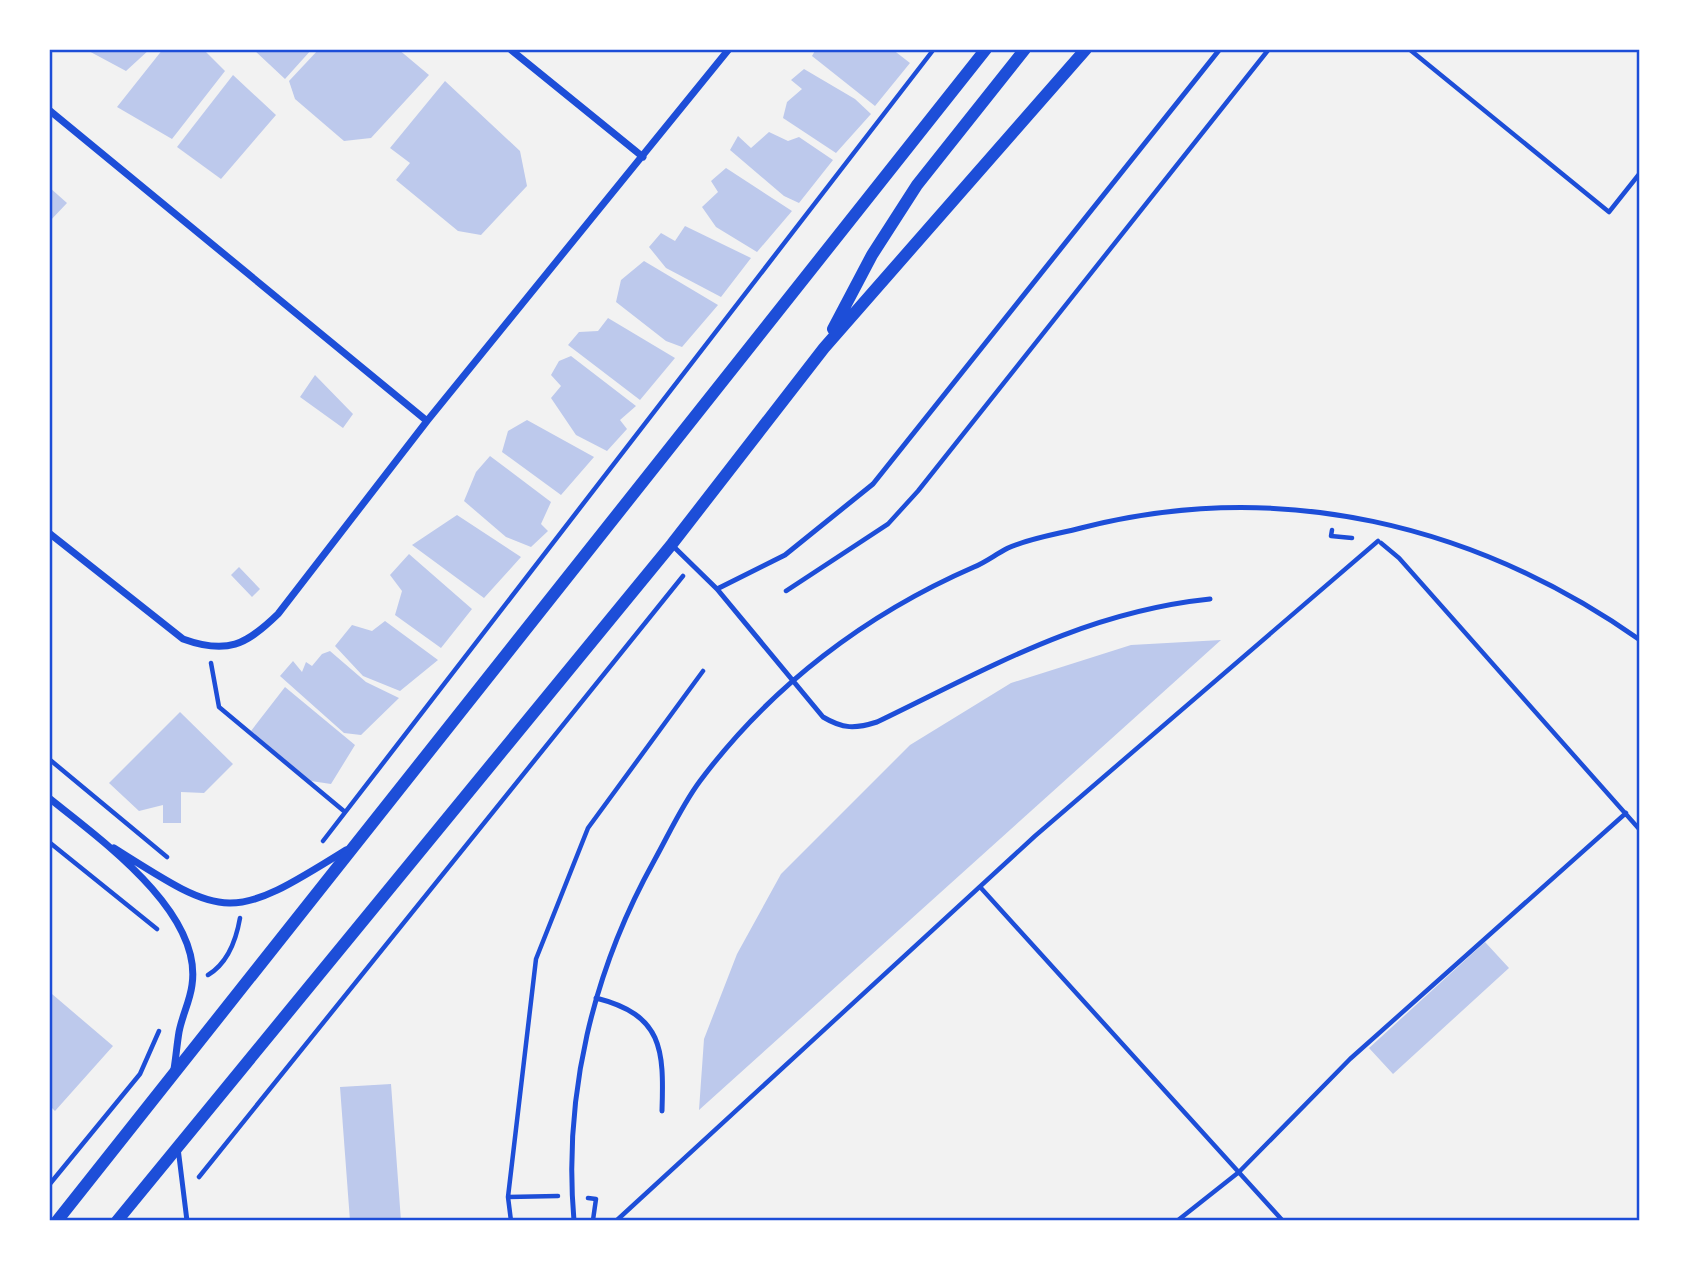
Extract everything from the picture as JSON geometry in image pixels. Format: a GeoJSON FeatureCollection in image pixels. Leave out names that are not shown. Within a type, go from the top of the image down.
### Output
{"type":"FeatureCollection","features":[{"type":"Feature","properties":{"kind":"street"},"geometry":{"type":"LineString","coordinates":[[510,49],[643,158]]}},
{"type":"Feature","properties":{"kind":"street"},"geometry":{"type":"LineString","coordinates":[[49,533],[183,639],[209,649],[237,645],[260,631],[278,614],[427,421],[729,49]]}},
{"type":"Feature","properties":{"kind":"street"},"geometry":{"type":"LineString","coordinates":[[57,1221],[986,49]]}},
{"type":"Feature","properties":{"kind":"street"},"geometry":{"type":"LineString","coordinates":[[824,348],[872,255],[917,185],[1025,49]]}},
{"type":"Feature","properties":{"kind":"street"},"geometry":{"type":"LineString","coordinates":[[117,1221],[672,544],[824,348],[1086,49]]}},
{"type":"Feature","properties":{"kind":"street"},"geometry":{"type":"LineString","coordinates":[[49,110],[427,421]]}},
{"type":"Feature","properties":{"kind":"street"},"geometry":{"type":"LineString","coordinates":[[49,798],[101,840],[172,910],[184,929],[191,952],[192,984],[179,1031],[173,1076]]}},
{"type":"Feature","properties":{"kind":"street"},"geometry":{"type":"LineString","coordinates":[[101,840],[182,891],[212,903],[243,904],[284,889],[356,844]]}},
{"type":"Feature","properties":{"kind":"lane"},"geometry":{"type":"LineString","coordinates":[[717,589],[785,555],[873,484],[1220,49]]}},
{"type":"Feature","properties":{"kind":"lane"},"geometry":{"type":"LineString","coordinates":[[574,1221],[571,1155],[579,1076],[596,998],[629,905],[698,784],[733,741],[793,679],[881,615],[1009,548],[1132,516],[1171,510],[1256,507],[1334,514],[1407,527],[1510,564],[1608,618],[1640,640]]}},
{"type":"Feature","properties":{"kind":"lane"},"geometry":{"type":"LineString","coordinates":[[672,544],[717,589],[823,717],[837,725],[856,729],[887,717],[1044,640],[1170,603],[1210,599]]}},
{"type":"Feature","properties":{"kind":"lane"},"geometry":{"type":"LineString","coordinates":[[596,998],[622,1004],[642,1019],[656,1038],[662,1066],[662,1111]]}},
{"type":"Feature","properties":{"kind":"lane"},"geometry":{"type":"LineString","coordinates":[[178,1146],[187,1221]]}},
{"type":"Feature","properties":{"kind":"path"},"geometry":{"type":"LineString","coordinates":[[321,844],[934,49]]}},
{"type":"Feature","properties":{"kind":"path"},"geometry":{"type":"LineString","coordinates":[[786,591],[888,524],[918,491],[1269,49]]}},
{"type":"Feature","properties":{"kind":"path"},"geometry":{"type":"LineString","coordinates":[[1409,49],[1609,212],[1640,173]]}},
{"type":"Feature","properties":{"kind":"path"},"geometry":{"type":"LineString","coordinates":[[1334,514],[1331,536],[1355,538]]}},
{"type":"Feature","properties":{"kind":"path"},"geometry":{"type":"LineString","coordinates":[[1366,540],[1378,541],[1399,558],[1640,830]]}},
{"type":"Feature","properties":{"kind":"path"},"geometry":{"type":"LineString","coordinates":[[616,1221],[1035,836],[1378,541]]}},
{"type":"Feature","properties":{"kind":"path"},"geometry":{"type":"LineString","coordinates":[[183,1196],[692,564]]}},
{"type":"Feature","properties":{"kind":"path"},"geometry":{"type":"LineString","coordinates":[[209,649],[219,707],[345,813]]}},
{"type":"Feature","properties":{"kind":"path"},"geometry":{"type":"LineString","coordinates":[[511,1221],[508,1197],[536,959],[588,828],[703,671]]}},
{"type":"Feature","properties":{"kind":"path"},"geometry":{"type":"LineString","coordinates":[[49,759],[171,861]]}},
{"type":"Feature","properties":{"kind":"path"},"geometry":{"type":"LineString","coordinates":[[1177,1221],[1239,1172],[1350,1059],[1626,813]]}},
{"type":"Feature","properties":{"kind":"path"},"geometry":{"type":"LineString","coordinates":[[49,842],[162,933],[191,952]]}},
{"type":"Feature","properties":{"kind":"path"},"geometry":{"type":"LineString","coordinates":[[981,888],[1283,1221]]}},
{"type":"Feature","properties":{"kind":"path"},"geometry":{"type":"LineString","coordinates":[[192,984],[218,969],[236,942],[243,904]]}},
{"type":"Feature","properties":{"kind":"path"},"geometry":{"type":"LineString","coordinates":[[49,1185],[140,1074],[160,1030]]}},
{"type":"Feature","properties":{"kind":"building"},"geometry":{"type":"Polygon","coordinates":[[[85,49],[150,49],[126,71],[85,49]]]}},
{"type":"Feature","properties":{"kind":"building"},"geometry":{"type":"Polygon","coordinates":[[[163,49],[203,49],[225,71],[172,139],[117,107],[163,49]]]}},
{"type":"Feature","properties":{"kind":"building"},"geometry":{"type":"Polygon","coordinates":[[[253,49],[312,49],[285,79],[253,49]]]}},
{"type":"Feature","properties":{"kind":"building"},"geometry":{"type":"Polygon","coordinates":[[[319,49],[398,49],[429,75],[371,138],[344,141],[295,99],[289,81],[319,49]]]}},
{"type":"Feature","properties":{"kind":"building"},"geometry":{"type":"Polygon","coordinates":[[[816,49],[831,52],[833,49],[892,49],[910,63],[875,106],[812,56],[816,49]]]}},
{"type":"Feature","properties":{"kind":"building"},"geometry":{"type":"Polygon","coordinates":[[[804,69],[855,99],[871,114],[836,153],[783,118],[787,102],[802,89],[791,80],[804,69]]]}},
{"type":"Feature","properties":{"kind":"building"},"geometry":{"type":"Polygon","coordinates":[[[233,75],[276,115],[221,179],[177,147],[233,75]]]}},
{"type":"Feature","properties":{"kind":"building"},"geometry":{"type":"Polygon","coordinates":[[[445,81],[520,151],[527,186],[481,235],[458,231],[396,180],[410,163],[390,148],[445,81]]]}},
{"type":"Feature","properties":{"kind":"building"},"geometry":{"type":"Polygon","coordinates":[[[769,132],[788,141],[799,137],[833,160],[799,203],[784,196],[730,150],[738,136],[751,148],[769,132]]]}},
{"type":"Feature","properties":{"kind":"building"},"geometry":{"type":"Polygon","coordinates":[[[726,168],[792,211],[757,252],[716,227],[702,207],[718,192],[711,181],[726,168]]]}},
{"type":"Feature","properties":{"kind":"building"},"geometry":{"type":"Polygon","coordinates":[[[49,187],[67,203],[49,222],[49,187]]]}},
{"type":"Feature","properties":{"kind":"building"},"geometry":{"type":"Polygon","coordinates":[[[685,226],[751,258],[721,297],[666,268],[649,247],[661,233],[675,241],[685,226]]]}},
{"type":"Feature","properties":{"kind":"building"},"geometry":{"type":"Polygon","coordinates":[[[644,261],[718,305],[682,347],[666,341],[616,302],[621,280],[644,261]]]}},
{"type":"Feature","properties":{"kind":"building"},"geometry":{"type":"Polygon","coordinates":[[[608,318],[675,358],[640,400],[568,345],[579,332],[598,331],[608,318]]]}},
{"type":"Feature","properties":{"kind":"building"},"geometry":{"type":"Polygon","coordinates":[[[571,356],[636,406],[620,420],[627,429],[607,451],[576,435],[551,398],[561,386],[551,375],[559,361],[571,356]]]}},
{"type":"Feature","properties":{"kind":"building"},"geometry":{"type":"Polygon","coordinates":[[[315,375],[353,414],[343,428],[300,397],[315,375]]]}},
{"type":"Feature","properties":{"kind":"building"},"geometry":{"type":"Polygon","coordinates":[[[527,420],[594,457],[561,495],[502,452],[508,431],[527,420]]]}},
{"type":"Feature","properties":{"kind":"building"},"geometry":{"type":"Polygon","coordinates":[[[490,456],[551,502],[541,524],[548,531],[531,547],[506,537],[464,501],[476,472],[490,456]]]}},
{"type":"Feature","properties":{"kind":"building"},"geometry":{"type":"Polygon","coordinates":[[[457,515],[521,557],[484,598],[412,545],[457,515]]]}},
{"type":"Feature","properties":{"kind":"building"},"geometry":{"type":"Polygon","coordinates":[[[409,554],[472,609],[441,648],[395,615],[402,591],[390,575],[409,554]]]}},
{"type":"Feature","properties":{"kind":"building"},"geometry":{"type":"Polygon","coordinates":[[[239,567],[260,589],[252,597],[231,575],[239,567]]]}},
{"type":"Feature","properties":{"kind":"building"},"geometry":{"type":"Polygon","coordinates":[[[385,621],[438,660],[400,691],[363,676],[335,646],[352,625],[372,631],[385,621]]]}},
{"type":"Feature","properties":{"kind":"building"},"geometry":{"type":"Polygon","coordinates":[[[1221,640],[699,1110],[704,1039],[737,954],[781,874],[910,745],[1011,683],[1131,645],[1221,640]]]}},
{"type":"Feature","properties":{"kind":"building"},"geometry":{"type":"Polygon","coordinates":[[[330,651],[366,682],[399,698],[361,735],[344,733],[280,676],[293,661],[302,672],[306,662],[312,666],[322,654],[330,651]]]}},
{"type":"Feature","properties":{"kind":"building"},"geometry":{"type":"Polygon","coordinates":[[[285,687],[355,745],[331,784],[311,781],[251,731],[285,687]]]}},
{"type":"Feature","properties":{"kind":"building"},"geometry":{"type":"Polygon","coordinates":[[[180,712],[233,764],[204,793],[181,792],[181,823],[163,823],[163,805],[139,811],[109,783],[180,712]]]}},
{"type":"Feature","properties":{"kind":"building"},"geometry":{"type":"Polygon","coordinates":[[[1485,942],[1509,968],[1393,1074],[1369,1048],[1485,942]]]}},
{"type":"Feature","properties":{"kind":"building"},"geometry":{"type":"Polygon","coordinates":[[[52,994],[113,1046],[55,1111],[49,1105],[49,998],[52,994]]]}},
{"type":"Feature","properties":{"kind":"building"},"geometry":{"type":"Polygon","coordinates":[[[391,1084],[401,1221],[350,1221],[340,1087],[391,1084]]]}}]}
